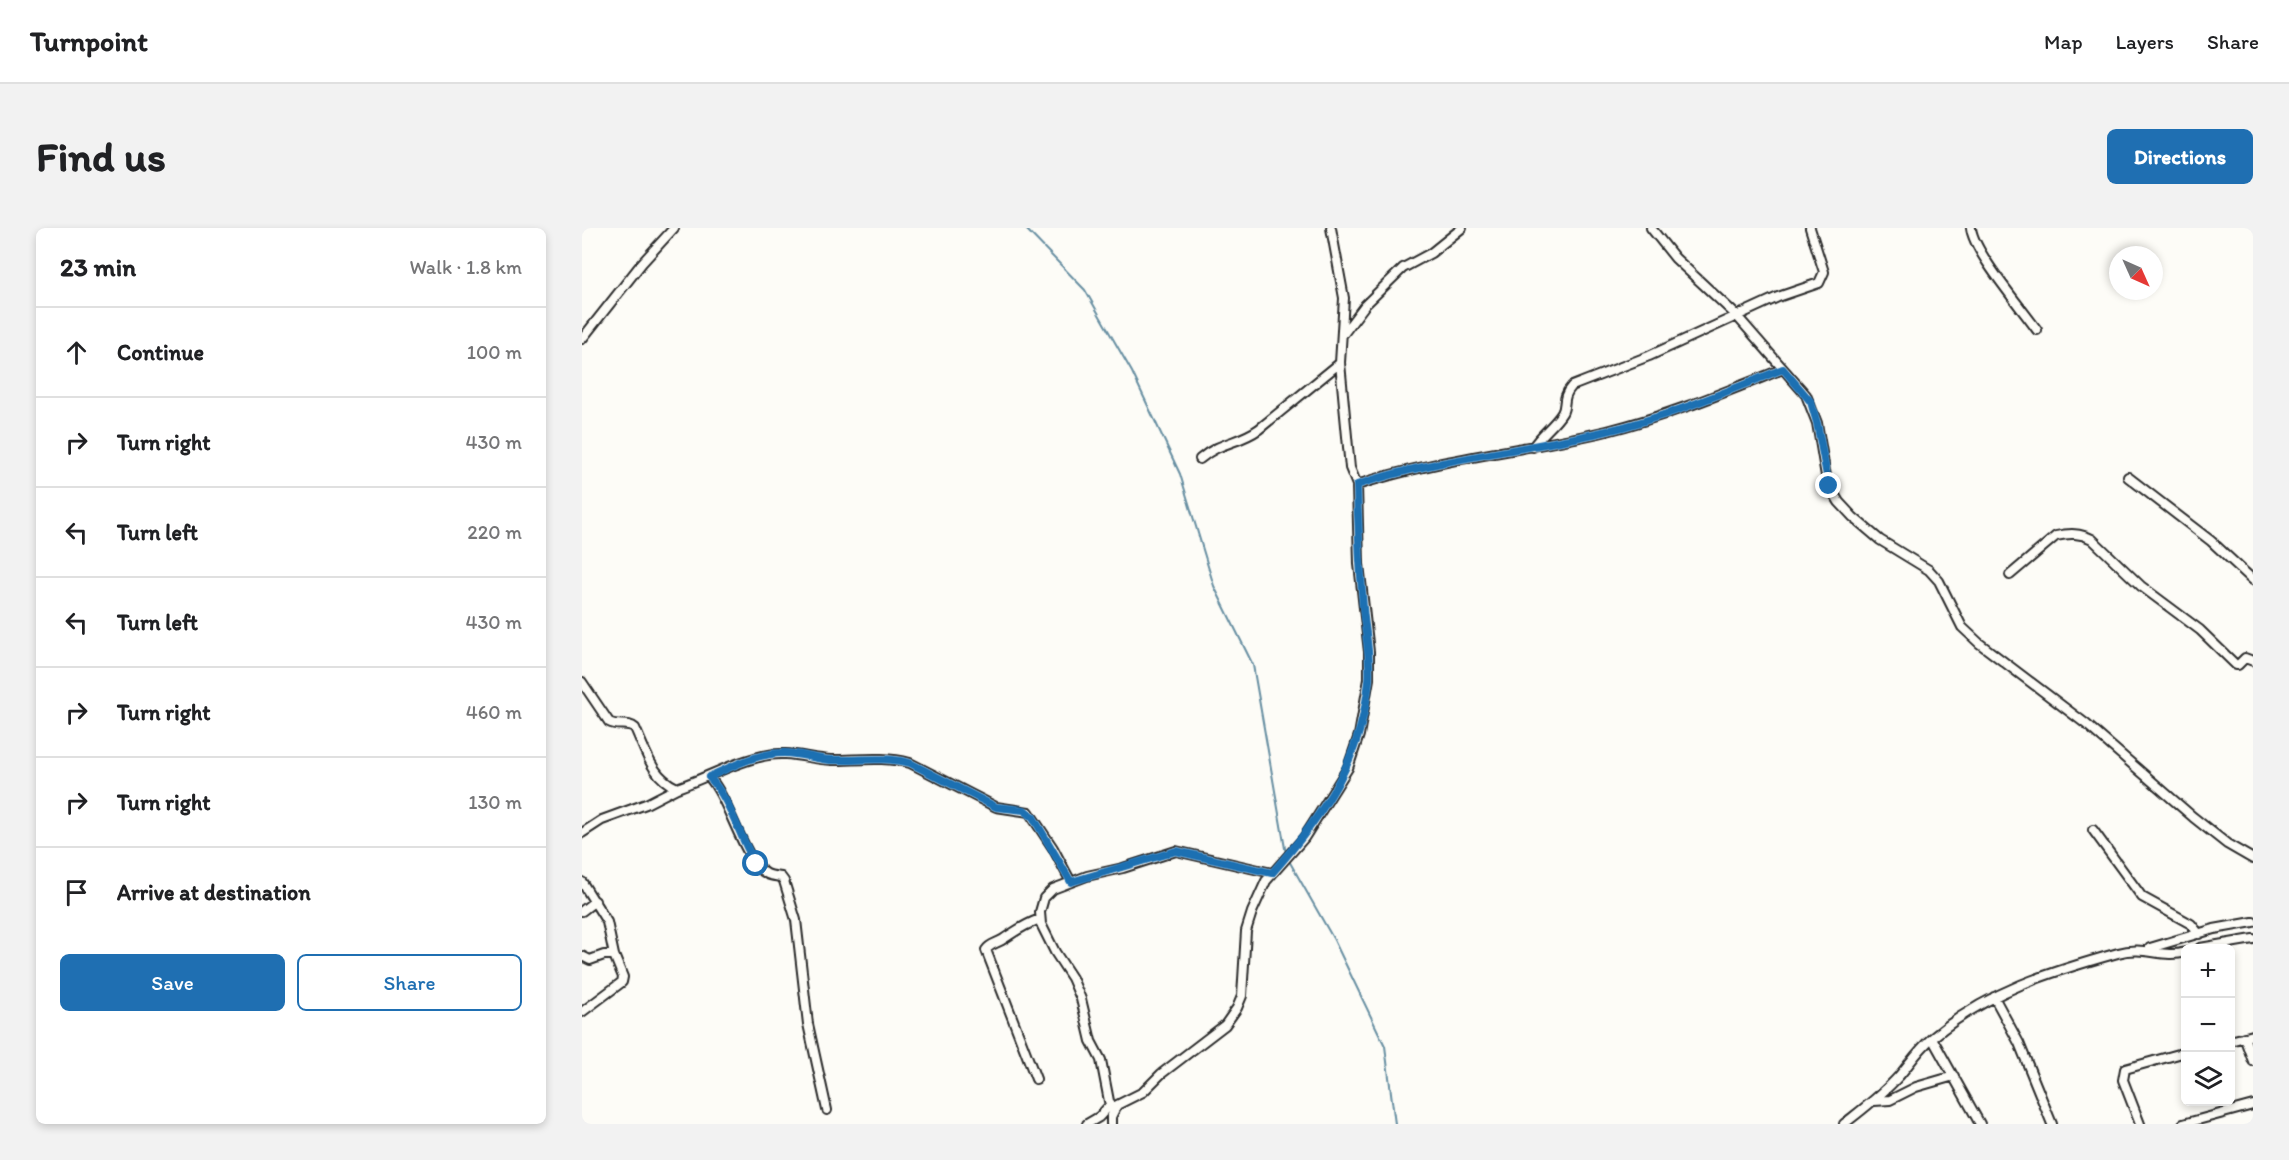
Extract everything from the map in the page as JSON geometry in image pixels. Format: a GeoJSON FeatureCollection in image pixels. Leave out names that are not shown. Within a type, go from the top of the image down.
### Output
{"type":"FeatureCollection","features":[{"type":"Feature","properties":{"kind":"street"},"geometry":{"type":"LineString","coordinates":[[582,339],[642,263],[675,228]]}},
{"type":"Feature","properties":{"kind":"street"},"geometry":{"type":"LineString","coordinates":[[1087,1124],[1143,1092],[1161,1074],[1225,1025],[1232,1017],[1242,996],[1246,930],[1262,889],[1272,873],[1304,838],[1348,768],[1365,707],[1369,679],[1369,651],[1359,564],[1357,485],[1350,468],[1340,363],[1344,298],[1331,228]]}},
{"type":"Feature","properties":{"kind":"street"},"geometry":{"type":"LineString","coordinates":[[1343,334],[1365,305],[1403,268],[1431,253],[1462,228]]}},
{"type":"Feature","properties":{"kind":"street"},"geometry":{"type":"LineString","coordinates":[[1651,228],[1675,258],[1736,315],[1811,402],[1817,423],[1827,483],[1839,502],[1853,517],[1880,540],[1929,570],[1939,581],[1962,627],[1979,643],[2086,724],[2227,844],[2253,859]]}},
{"type":"Feature","properties":{"kind":"street"},"geometry":{"type":"LineString","coordinates":[[1533,447],[1563,412],[1565,395],[1572,387],[1648,356],[1778,297],[1819,283],[1824,273],[1810,228]]}},
{"type":"Feature","properties":{"kind":"street"},"geometry":{"type":"LineString","coordinates":[[1971,228],[1992,272],[2037,330]]}},
{"type":"Feature","properties":{"kind":"street"},"geometry":{"type":"LineString","coordinates":[[1200,459],[1211,450],[1229,441],[1241,440],[1252,434],[1340,363]]}},
{"type":"Feature","properties":{"kind":"street"},"geometry":{"type":"LineString","coordinates":[[1357,485],[1389,474],[1607,431],[1683,409],[1783,369]]}},
{"type":"Feature","properties":{"kind":"street"},"geometry":{"type":"LineString","coordinates":[[2128,477],[2166,509],[2205,536],[2253,580]]}},
{"type":"Feature","properties":{"kind":"street"},"geometry":{"type":"LineString","coordinates":[[2010,575],[2056,536],[2084,534],[2141,586],[2200,630],[2236,665],[2248,657],[2253,661]]}},
{"type":"Feature","properties":{"kind":"street"},"geometry":{"type":"LineString","coordinates":[[582,682],[609,722],[616,726],[630,725],[635,728],[659,777],[677,788]]}},
{"type":"Feature","properties":{"kind":"street"},"geometry":{"type":"LineString","coordinates":[[582,833],[602,820],[646,804],[677,788],[709,777],[743,761],[765,755],[785,753],[830,760],[897,759],[910,763],[996,807],[1029,812],[1053,848],[1071,882]]}},
{"type":"Feature","properties":{"kind":"street"},"geometry":{"type":"LineString","coordinates":[[709,777],[721,792],[756,864],[768,874],[781,877],[784,881],[796,920],[807,1024],[827,1110]]}},
{"type":"Feature","properties":{"kind":"street"},"geometry":{"type":"LineString","coordinates":[[2093,830],[2142,897],[2191,924],[2199,934]]}},
{"type":"Feature","properties":{"kind":"street"},"geometry":{"type":"LineString","coordinates":[[1112,1124],[1112,1108],[1101,1060],[1091,1041],[1081,999],[1072,978],[1050,943],[1040,919],[1044,898],[1053,889],[1071,882],[1176,851],[1272,873]]}},
{"type":"Feature","properties":{"kind":"street"},"geometry":{"type":"LineString","coordinates":[[582,882],[607,922],[614,956],[622,972],[622,982],[582,1011]]}},
{"type":"Feature","properties":{"kind":"street"},"geometry":{"type":"LineString","coordinates":[[582,911],[595,901]]}},
{"type":"Feature","properties":{"kind":"street"},"geometry":{"type":"LineString","coordinates":[[1036,1079],[986,951],[1013,930],[1040,919]]}},
{"type":"Feature","properties":{"kind":"street"},"geometry":{"type":"LineString","coordinates":[[1844,1124],[1874,1101],[1932,1038],[1994,997],[2040,975],[2124,951],[2145,949],[2253,922]]}},
{"type":"Feature","properties":{"kind":"street"},"geometry":{"type":"LineString","coordinates":[[2224,944],[2253,939]]}},
{"type":"Feature","properties":{"kind":"street"},"geometry":{"type":"LineString","coordinates":[[2145,949],[2171,955],[2181,953]]}},
{"type":"Feature","properties":{"kind":"street"},"geometry":{"type":"LineString","coordinates":[[582,956],[590,960],[604,955],[614,956]]}},
{"type":"Feature","properties":{"kind":"street"},"geometry":{"type":"LineString","coordinates":[[1994,997],[2019,1043],[2052,1124]]}},
{"type":"Feature","properties":{"kind":"street"},"geometry":{"type":"LineString","coordinates":[[2249,1036],[2253,1061]]}},
{"type":"Feature","properties":{"kind":"street"},"geometry":{"type":"LineString","coordinates":[[1932,1038],[1980,1124]]}},
{"type":"Feature","properties":{"kind":"street"},"geometry":{"type":"LineString","coordinates":[[2140,1124],[2123,1080],[2125,1069],[2181,1053]]}},
{"type":"Feature","properties":{"kind":"street"},"geometry":{"type":"LineString","coordinates":[[1874,1101],[1890,1100],[1916,1086],[1954,1076]]}},
{"type":"Feature","properties":{"kind":"street"},"geometry":{"type":"LineString","coordinates":[[2182,1124],[2205,1121],[2253,1105]]}},
{"type":"Feature","properties":{"kind":"waterway"},"geometry":{"type":"LineString","coordinates":[[1025,228],[1085,290],[1132,372],[1180,474],[1214,586],[1253,665],[1286,854]]}},
{"type":"Feature","properties":{"kind":"waterway"},"geometry":{"type":"LineString","coordinates":[[1288,859],[1334,940],[1385,1046],[1395,1124]]}},
{"type":"Feature","properties":{"kind":"route"},"geometry":{"type":"LineString","coordinates":[[756,864],[721,792],[709,777],[743,761],[785,753],[830,760],[897,759],[956,785],[996,807],[1029,812],[1053,848],[1071,882],[1176,851],[1272,873],[1304,838],[1320,814],[1348,768],[1359,735],[1369,679],[1369,651],[1359,564],[1357,485],[1389,474],[1607,431],[1683,409],[1783,369],[1811,402],[1829,486]]}}]}
